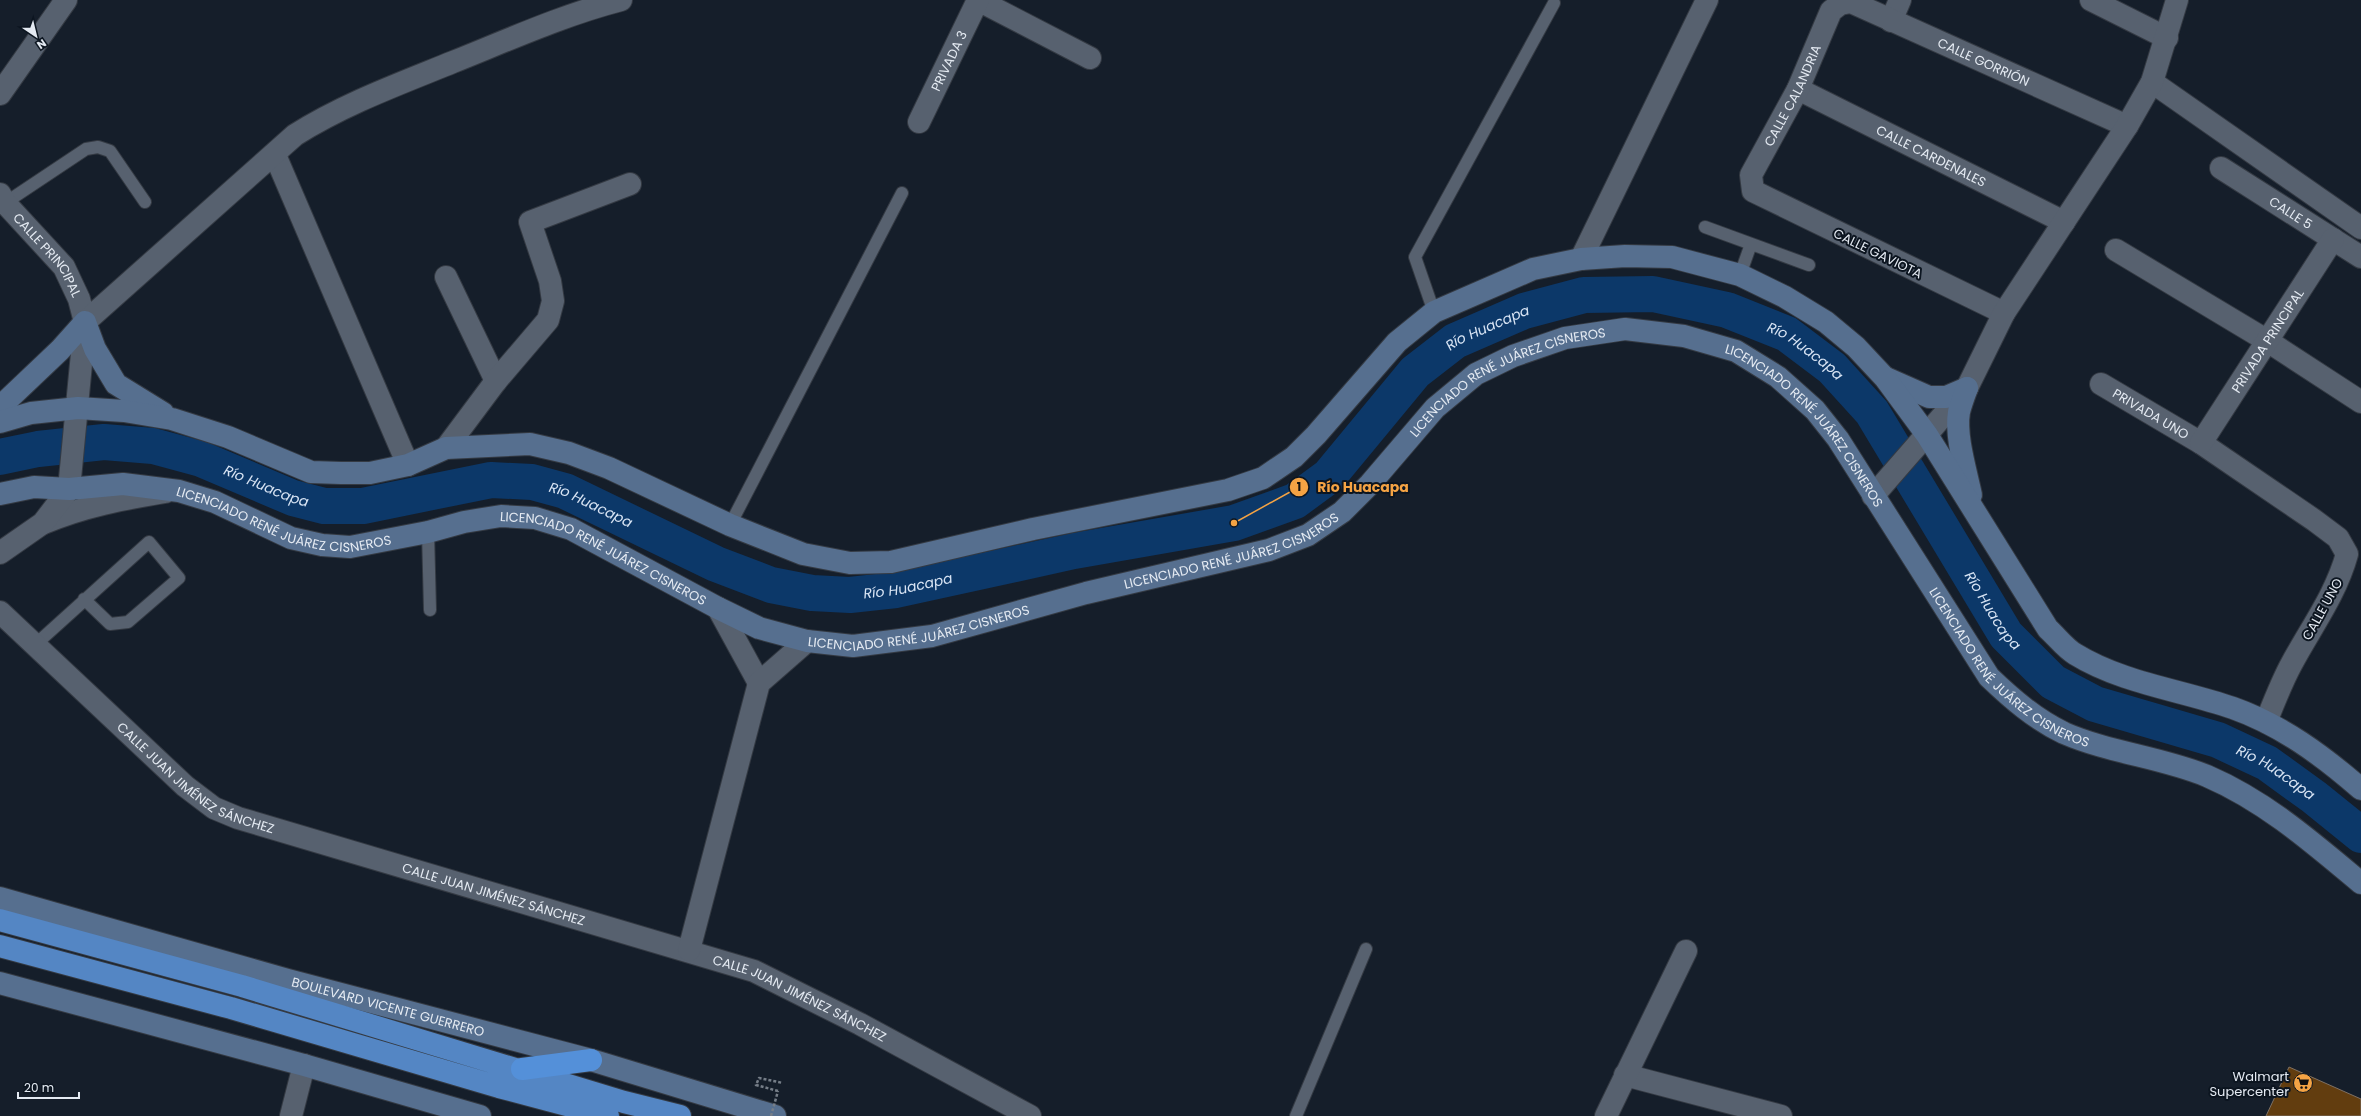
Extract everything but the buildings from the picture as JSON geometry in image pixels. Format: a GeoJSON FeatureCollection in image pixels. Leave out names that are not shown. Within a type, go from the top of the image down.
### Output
{"type":"FeatureCollection","features":[{"type":"Feature","properties":{"kind":"highway","name":"BOULEVARD VICENTE GUERRERO"},"geometry":{"type":"LineString","coordinates":[[0,920],[242,986],[522,1069],[624,1102],[680,1116]]}},
{"type":"Feature","properties":{"kind":"highway"},"geometry":{"type":"LineString","coordinates":[[0,946],[231,1008],[499,1088],[608,1116]]}},
{"type":"Feature","properties":{"kind":"highway"},"geometry":{"type":"LineString","coordinates":[[522,1069],[591,1060]]}},
{"type":"Feature","properties":{"kind":"main road"},"geometry":{"type":"LineString","coordinates":[[0,422],[31,413],[124,411],[172,419],[228,437],[310,472],[370,474],[408,465],[446,448],[530,444],[569,453],[609,468],[730,525],[803,554],[850,563],[891,562],[1033,529],[1228,490],[1263,478],[1294,456],[1316,435],[1397,342],[1434,312],[1533,269],[1582,259],[1625,256],[1672,257],[1740,275],[1785,297],[1826,322],[1856,347],[1885,378],[1922,440],[1975,510],[2048,629],[2073,653],[2096,666],[2233,708],[2266,722],[2292,736],[2361,789]]}},
{"type":"Feature","properties":{"kind":"main road"},"geometry":{"type":"LineString","coordinates":[[0,407],[60,350],[85,322],[95,349],[116,384],[172,419]]}},
{"type":"Feature","properties":{"kind":"main road","name":"LICENCIADO RENÉ JUÁREZ CISNEROS"},"geometry":{"type":"LineString","coordinates":[[0,494],[34,486],[69,482],[123,484],[179,490],[214,502],[291,538],[322,545],[350,547],[428,532],[464,522],[501,516],[535,518],[571,529],[718,608],[759,628],[807,641],[853,646],[932,636],[1086,592],[1269,550],[1308,535],[1342,512],[1370,484],[1435,408],[1476,374],[1513,356],[1566,338],[1625,330],[1684,336],[1736,352],[1778,377],[1815,410],[1876,491],[1989,677],[2022,709],[2064,732],[2206,776],[2249,797],[2294,827],[2361,883]]}},
{"type":"Feature","properties":{"kind":"main road"},"geometry":{"type":"LineString","coordinates":[[1885,378],[1929,397],[1946,397],[1967,388]]}},
{"type":"Feature","properties":{"kind":"main road"},"geometry":{"type":"LineString","coordinates":[[1967,388],[1959,412],[1959,425],[1963,456],[1975,510]]}},
{"type":"Feature","properties":{"kind":"main road","name":"BOULEVARD VICENTE GUERRERO"},"geometry":{"type":"LineString","coordinates":[[0,898],[288,980],[591,1060],[775,1116]]}},
{"type":"Feature","properties":{"kind":"main road"},"geometry":{"type":"LineString","coordinates":[[0,983],[480,1116]]}},
{"type":"Feature","properties":{"kind":"street"},"geometry":{"type":"LineString","coordinates":[[0,94],[66,0]]}},
{"type":"Feature","properties":{"kind":"street"},"geometry":{"type":"LineString","coordinates":[[85,322],[275,155],[295,134],[326,115],[575,6],[621,0]]}},
{"type":"Feature","properties":{"kind":"street"},"geometry":{"type":"LineString","coordinates":[[978,0],[1090,58]]}},
{"type":"Feature","properties":{"kind":"street","name":"PRIVADA 3"},"geometry":{"type":"LineString","coordinates":[[919,122],[978,0]]}},
{"type":"Feature","properties":{"kind":"street"},"geometry":{"type":"LineString","coordinates":[[1582,259],[1707,0]]}},
{"type":"Feature","properties":{"kind":"street"},"geometry":{"type":"LineString","coordinates":[[1891,21],[1900,0]]}},
{"type":"Feature","properties":{"kind":"street"},"geometry":{"type":"LineString","coordinates":[[2091,0],[2167,38]]}},
{"type":"Feature","properties":{"kind":"street"},"geometry":{"type":"LineString","coordinates":[[1876,491],[1967,388],[2004,313],[2126,126],[2152,82],[2167,38],[2177,0]]}},
{"type":"Feature","properties":{"kind":"street","name":"CALLE GORRIÓN"},"geometry":{"type":"LineString","coordinates":[[1840,4],[1851,2],[2126,126]]}},
{"type":"Feature","properties":{"kind":"street","name":"CALLE CALANDRIA"},"geometry":{"type":"LineString","coordinates":[[1753,191],[1751,175],[1798,89],[1831,11],[1840,4]]}},
{"type":"Feature","properties":{"kind":"street"},"geometry":{"type":"LineString","coordinates":[[2152,82],[2361,228]]}},
{"type":"Feature","properties":{"kind":"street","name":"CALLE CARDENALES"},"geometry":{"type":"LineString","coordinates":[[1798,89],[2064,222]]}},
{"type":"Feature","properties":{"kind":"street"},"geometry":{"type":"LineString","coordinates":[[275,155],[408,465]]}},
{"type":"Feature","properties":{"kind":"street","name":"CALLE 5"},"geometry":{"type":"LineString","coordinates":[[2221,168],[2361,257]]}},
{"type":"Feature","properties":{"kind":"street"},"geometry":{"type":"LineString","coordinates":[[446,448],[496,380],[548,320],[553,301],[550,282],[530,222],[630,184]]}},
{"type":"Feature","properties":{"kind":"street","name":"CALLE GAVIOTA"},"geometry":{"type":"LineString","coordinates":[[1753,191],[2004,313]]}},
{"type":"Feature","properties":{"kind":"street","name":"CALLE PRINCIPAL"},"geometry":{"type":"LineString","coordinates":[[2,199],[64,267],[79,299],[85,322],[69,482]]}},
{"type":"Feature","properties":{"kind":"street","name":"PRIVADA PRINCIPAL"},"geometry":{"type":"LineString","coordinates":[[2201,443],[2266,340],[2333,239]]}},
{"type":"Feature","properties":{"kind":"street"},"geometry":{"type":"LineString","coordinates":[[2116,250],[2266,340],[2361,402]]}},
{"type":"Feature","properties":{"kind":"street"},"geometry":{"type":"LineString","coordinates":[[446,277],[496,380]]}},
{"type":"Feature","properties":{"kind":"street","name":"PRIVADA UNO"},"geometry":{"type":"LineString","coordinates":[[2101,384],[2201,443]]}},
{"type":"Feature","properties":{"kind":"street","name":"CALLE UNO"},"geometry":{"type":"LineString","coordinates":[[2201,443],[2338,538],[2347,554],[2342,571],[2329,601],[2291,664],[2266,722]]}},
{"type":"Feature","properties":{"kind":"street"},"geometry":{"type":"LineString","coordinates":[[43,523],[69,482]]}},
{"type":"Feature","properties":{"kind":"street"},"geometry":{"type":"LineString","coordinates":[[0,553],[43,523],[75,510],[112,501],[179,490]]}},
{"type":"Feature","properties":{"kind":"street"},"geometry":{"type":"LineString","coordinates":[[718,608],[759,683]]}},
{"type":"Feature","properties":{"kind":"street","name":"CALLE JUAN JIMÉNEZ SÁNCHEZ"},"geometry":{"type":"LineString","coordinates":[[0,612],[36,644],[185,786],[214,808],[246,820],[689,950],[754,971],[860,1024],[1030,1116]]}},
{"type":"Feature","properties":{"kind":"street"},"geometry":{"type":"LineString","coordinates":[[689,950],[759,683],[807,641]]}},
{"type":"Feature","properties":{"kind":"street"},"geometry":{"type":"LineString","coordinates":[[1606,1116],[1686,950]]}},
{"type":"Feature","properties":{"kind":"street"},"geometry":{"type":"LineString","coordinates":[[291,1116],[304,1066]]}},
{"type":"Feature","properties":{"kind":"street"},"geometry":{"type":"LineString","coordinates":[[1625,1075],[1781,1116]]}},
{"type":"Feature","properties":{"kind":"lane"},"geometry":{"type":"LineString","coordinates":[[1434,312],[1415,257],[1554,3]]}},
{"type":"Feature","properties":{"kind":"lane"},"geometry":{"type":"LineString","coordinates":[[2,199],[86,149],[98,147],[110,151],[144,202]]}},
{"type":"Feature","properties":{"kind":"lane"},"geometry":{"type":"LineString","coordinates":[[730,525],[902,193]]}},
{"type":"Feature","properties":{"kind":"lane"},"geometry":{"type":"LineString","coordinates":[[1705,227],[1809,265]]}},
{"type":"Feature","properties":{"kind":"lane"},"geometry":{"type":"LineString","coordinates":[[1740,275],[1751,244]]}},
{"type":"Feature","properties":{"kind":"lane"},"geometry":{"type":"LineString","coordinates":[[428,532],[430,610]]}},
{"type":"Feature","properties":{"kind":"lane"},"geometry":{"type":"LineString","coordinates":[[36,644],[84,599],[149,542],[180,578],[128,622],[110,624],[84,599]]}},
{"type":"Feature","properties":{"kind":"lane"},"geometry":{"type":"LineString","coordinates":[[1296,1116],[1366,949]]}},
{"type":"Feature","properties":{"kind":"path"},"geometry":{"type":"LineString","coordinates":[[771,1116],[778,1091],[756,1085],[759,1078],[783,1083]]}},
{"type":"Feature","properties":{"kind":"waterway","name":"Río Huacapa"},"geometry":{"type":"LineString","coordinates":[[0,457],[38,449],[104,442],[153,446],[201,459],[293,498],[324,506],[363,506],[491,480],[532,482],[565,491],[716,564],[771,585],[812,593],[850,595],[896,590],[1074,551],[1234,523],[1295,501],[1329,476],[1415,372],[1455,341],[1524,311],[1584,295],[1653,294],[1727,310],[1787,334],[1832,368],[1872,412],[2006,635],[2053,682],[2095,704],[2218,740],[2267,763],[2314,797],[2361,835]]}},
{"type":"Feature","properties":{"kind":"place","name":"Río Huacapa"},"geometry":{"type":"Point","coordinates":[1234,523]}},
{"type":"Feature","properties":{"kind":"place","name":"Walmart Supercenter"},"geometry":{"type":"Point","coordinates":[2303,1083]}}]}
